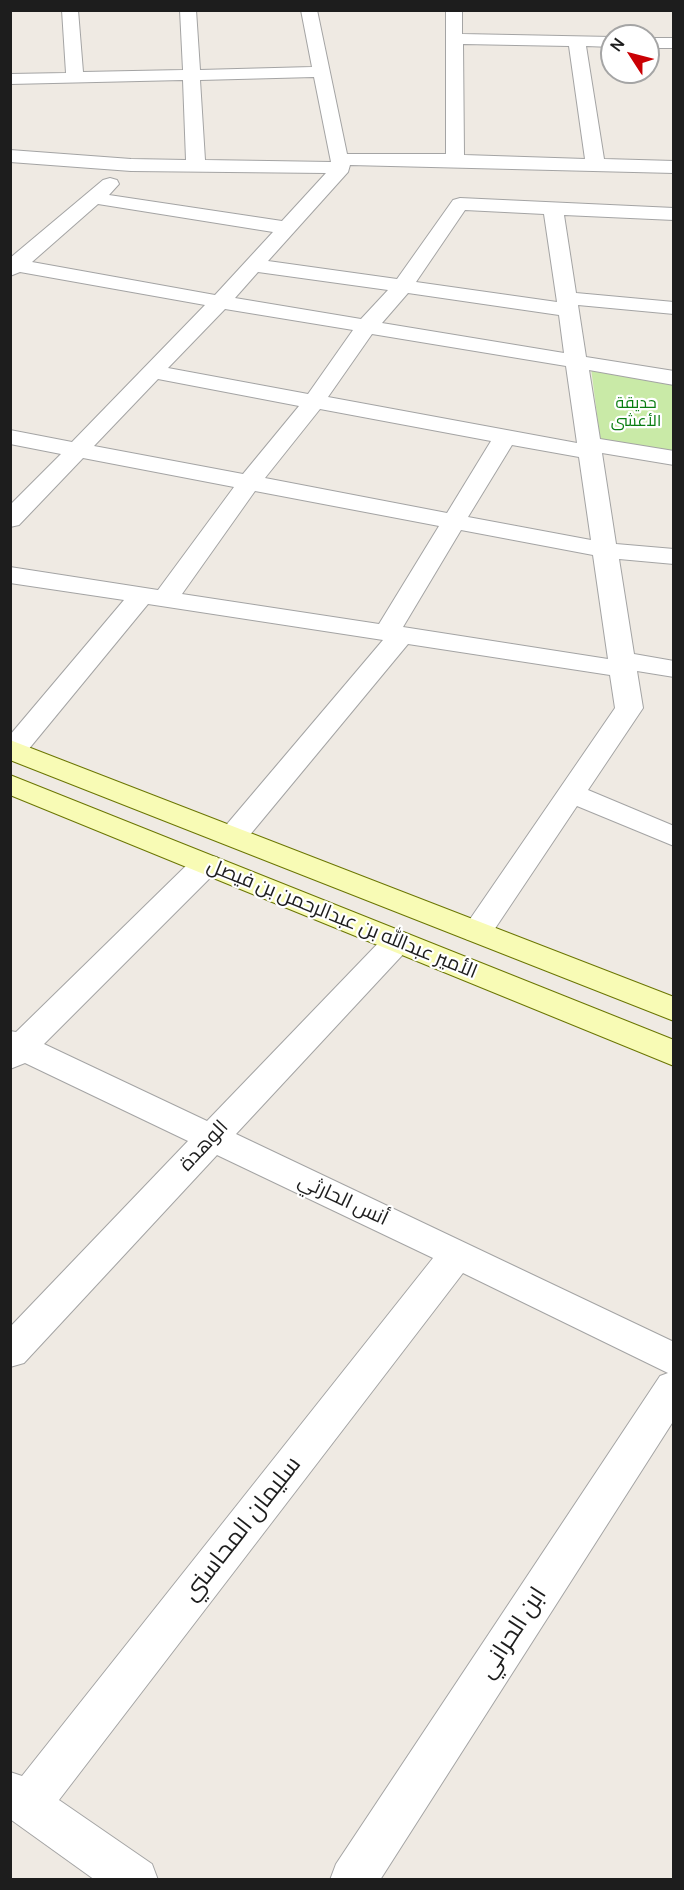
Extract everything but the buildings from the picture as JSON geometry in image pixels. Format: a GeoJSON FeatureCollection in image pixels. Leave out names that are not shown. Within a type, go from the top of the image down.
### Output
{"type":"FeatureCollection","features":[{"type":"Feature","properties":{"kind":"main road","name":"الأمير عبدالله بن عبدالرحمن بن فيصل"},"geometry":{"type":"LineString","coordinates":[[12,749],[674,1010]]}},
{"type":"Feature","properties":{"kind":"main road","name":"الأمير عبدالله بن عبدالرحمن بن فيصل"},"geometry":{"type":"LineString","coordinates":[[10,784],[674,1054]]}},
{"type":"Feature","properties":{"kind":"street"},"geometry":{"type":"LineString","coordinates":[[70,10],[75,77]]}},
{"type":"Feature","properties":{"kind":"street"},"geometry":{"type":"LineString","coordinates":[[188,10],[196,166]]}},
{"type":"Feature","properties":{"kind":"street"},"geometry":{"type":"LineString","coordinates":[[309,10],[340,163]]}},
{"type":"Feature","properties":{"kind":"street"},"geometry":{"type":"LineString","coordinates":[[454,10],[455,159]]}},
{"type":"Feature","properties":{"kind":"street"},"geometry":{"type":"LineString","coordinates":[[454,39],[600,42]]}},
{"type":"Feature","properties":{"kind":"street"},"geometry":{"type":"LineString","coordinates":[[577,42],[595,164]]}},
{"type":"Feature","properties":{"kind":"street"},"geometry":{"type":"LineString","coordinates":[[10,79],[321,72]]}},
{"type":"Feature","properties":{"kind":"street"},"geometry":{"type":"LineString","coordinates":[[10,156],[131,165],[227,166],[455,159],[674,167]]}},
{"type":"Feature","properties":{"kind":"street"},"geometry":{"type":"LineString","coordinates":[[10,520],[220,302],[340,163]]}},
{"type":"Feature","properties":{"kind":"street"},"geometry":{"type":"LineString","coordinates":[[13,266],[131,165]]}},
{"type":"Feature","properties":{"kind":"street"},"geometry":{"type":"LineString","coordinates":[[210,181],[227,166]]}},
{"type":"Feature","properties":{"kind":"street"},"geometry":{"type":"LineString","coordinates":[[177,211],[194,196]]}},
{"type":"Feature","properties":{"kind":"street"},"geometry":{"type":"LineString","coordinates":[[94,198],[286,228]]}},
{"type":"Feature","properties":{"kind":"street"},"geometry":{"type":"LineString","coordinates":[[12,749],[153,597],[249,482],[314,402],[366,327],[403,286],[460,204],[674,214]]}},
{"type":"Feature","properties":{"kind":"street"},"geometry":{"type":"LineString","coordinates":[[477,932],[629,708],[553,209]]}},
{"type":"Feature","properties":{"kind":"street"},"geometry":{"type":"LineString","coordinates":[[254,265],[403,286],[566,304],[674,308]]}},
{"type":"Feature","properties":{"kind":"street"},"geometry":{"type":"LineString","coordinates":[[13,266],[674,378]]}},
{"type":"Feature","properties":{"kind":"street"},"geometry":{"type":"LineString","coordinates":[[153,372],[504,438],[674,458]]}},
{"type":"Feature","properties":{"kind":"street"},"geometry":{"type":"LineString","coordinates":[[10,437],[604,550],[674,558]]}},
{"type":"Feature","properties":{"kind":"street"},"geometry":{"type":"LineString","coordinates":[[233,836],[393,634],[454,521],[504,438]]}},
{"type":"Feature","properties":{"kind":"street"},"geometry":{"type":"LineString","coordinates":[[10,575],[393,634],[622,665],[674,669]]}},
{"type":"Feature","properties":{"kind":"street"},"geometry":{"type":"LineString","coordinates":[[571,793],[674,837]]}},
{"type":"Feature","properties":{"kind":"street"},"geometry":{"type":"LineString","coordinates":[[14,1049],[206,864]]}},
{"type":"Feature","properties":{"kind":"street","name":"الوهدة"},"geometry":{"type":"LineString","coordinates":[[10,1352],[397,942]]}},
{"type":"Feature","properties":{"kind":"street","name":"أنس الحارثي"},"geometry":{"type":"LineString","coordinates":[[14,1049],[212,1138],[674,1360]]}},
{"type":"Feature","properties":{"kind":"street","name":"سليمان المحاسني"},"geometry":{"type":"LineString","coordinates":[[19,1798],[457,1254]]}},
{"type":"Feature","properties":{"kind":"street","name":"ابن الحراني"},"geometry":{"type":"LineString","coordinates":[[353,1880],[674,1387]]}},
{"type":"Feature","properties":{"kind":"street"},"geometry":{"type":"LineString","coordinates":[[19,1798],[135,1880]]}},
{"type":"Feature","properties":{"kind":"green space","name":"حديقة الأعشى"},"geometry":{"type":"Polygon","coordinates":[[[591,368],[673,382],[673,456],[601,446],[591,368]]]}}]}
